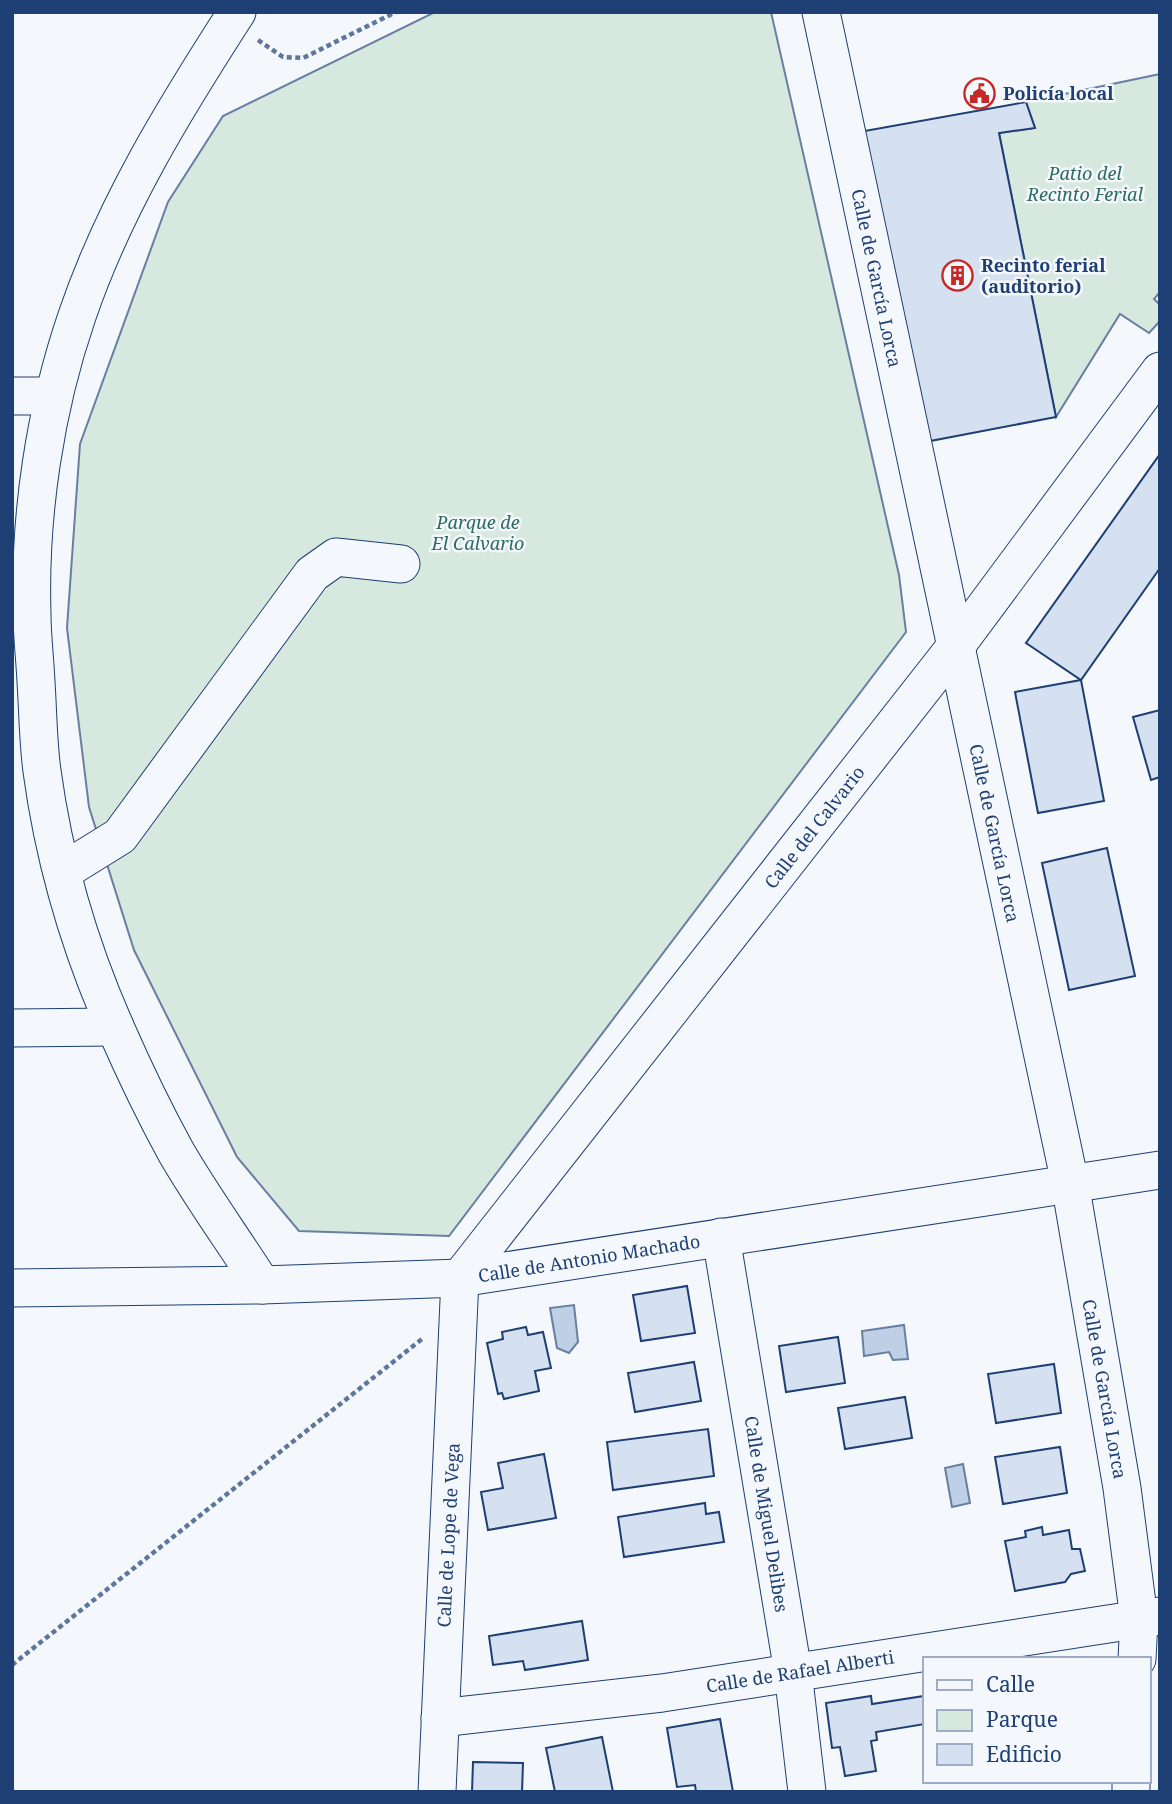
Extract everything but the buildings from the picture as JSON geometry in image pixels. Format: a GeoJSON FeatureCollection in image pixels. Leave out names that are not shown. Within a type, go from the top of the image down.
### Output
{"type":"FeatureCollection","features":[{"type":"Feature","properties":{"kind":"street","name":"Calle de García Lorca"},"geometry":{"type":"LineString","coordinates":[[821,12],[1070,1183],[1122,1488],[1149,1618],[1138,1657]]}},
{"type":"Feature","properties":{"kind":"street"},"geometry":{"type":"LineString","coordinates":[[234,17],[160,136],[117,217],[77,314],[53,396],[35,529],[27,769],[54,843],[74,916],[115,1027],[177,1154],[262,1285]]}},
{"type":"Feature","properties":{"kind":"street","name":"Calle del Calvario"},"geometry":{"type":"LineString","coordinates":[[459,1294],[956,646],[1160,371]]}},
{"type":"Feature","properties":{"kind":"street"},"geometry":{"type":"LineString","coordinates":[[12,396],[53,396]]}},
{"type":"Feature","properties":{"kind":"street"},"geometry":{"type":"LineString","coordinates":[[62,872],[120,836],[312,574],[336,557],[401,564]]}},
{"type":"Feature","properties":{"kind":"street"},"geometry":{"type":"LineString","coordinates":[[12,1028],[115,1027]]}},
{"type":"Feature","properties":{"kind":"street","name":"Calle de Antonio Machado"},"geometry":{"type":"LineString","coordinates":[[12,1288],[262,1285],[459,1294],[721,1237],[1160,1170]]}},
{"type":"Feature","properties":{"kind":"street","name":"Calle de Miguel Delibes"},"geometry":{"type":"LineString","coordinates":[[721,1237],[793,1672],[807,1792]]}},
{"type":"Feature","properties":{"kind":"street","name":"Calle de Lope de Vega"},"geometry":{"type":"LineString","coordinates":[[437,1792],[459,1294]]}},
{"type":"Feature","properties":{"kind":"street","name":"Calle de Rafael Alberti"},"geometry":{"type":"LineString","coordinates":[[440,1718],[662,1693],[1149,1618]]}},
{"type":"Feature","properties":{"kind":"path"},"geometry":{"type":"LineString","coordinates":[[234,17],[283,57],[303,58],[396,12]]}},
{"type":"Feature","properties":{"kind":"path"},"geometry":{"type":"LineString","coordinates":[[12,1665],[459,1294]]}},
{"type":"Feature","properties":{"kind":"green space","name":"Parque de El Calvario"},"geometry":{"type":"Polygon","coordinates":[[[435,12],[771,12],[899,575],[906,632],[449,1236],[299,1231],[237,1157],[134,950],[89,807],[67,628],[80,444],[168,202],[223,116],[435,12]]]}},
{"type":"Feature","properties":{"kind":"green space","name":"Patio del Recinto Ferial"},"geometry":{"type":"Polygon","coordinates":[[[1160,74],[1160,292],[1154,299],[1160,305],[1160,321],[1149,333],[1120,314],[1056,417],[999,133],[1035,128],[1026,102],[1160,74]]]}},
{"type":"Feature","properties":{"kind":"water"},"geometry":{"type":"Polygon","coordinates":[[[574,1305],[578,1342],[569,1353],[557,1348],[550,1308],[574,1305]]]}},
{"type":"Feature","properties":{"kind":"water"},"geometry":{"type":"Polygon","coordinates":[[[904,1325],[908,1359],[893,1360],[889,1352],[864,1356],[862,1331],[904,1325]]]}},
{"type":"Feature","properties":{"kind":"water"},"geometry":{"type":"Polygon","coordinates":[[[963,1464],[970,1503],[952,1507],[945,1468],[963,1464]]]}},
{"type":"Feature","properties":{"kind":"place","name":"Policía local"},"geometry":{"type":"Point","coordinates":[980,93]}},
{"type":"Feature","properties":{"kind":"place","name":"Recinto ferial (auditorio)"},"geometry":{"type":"Point","coordinates":[958,275]}}]}
